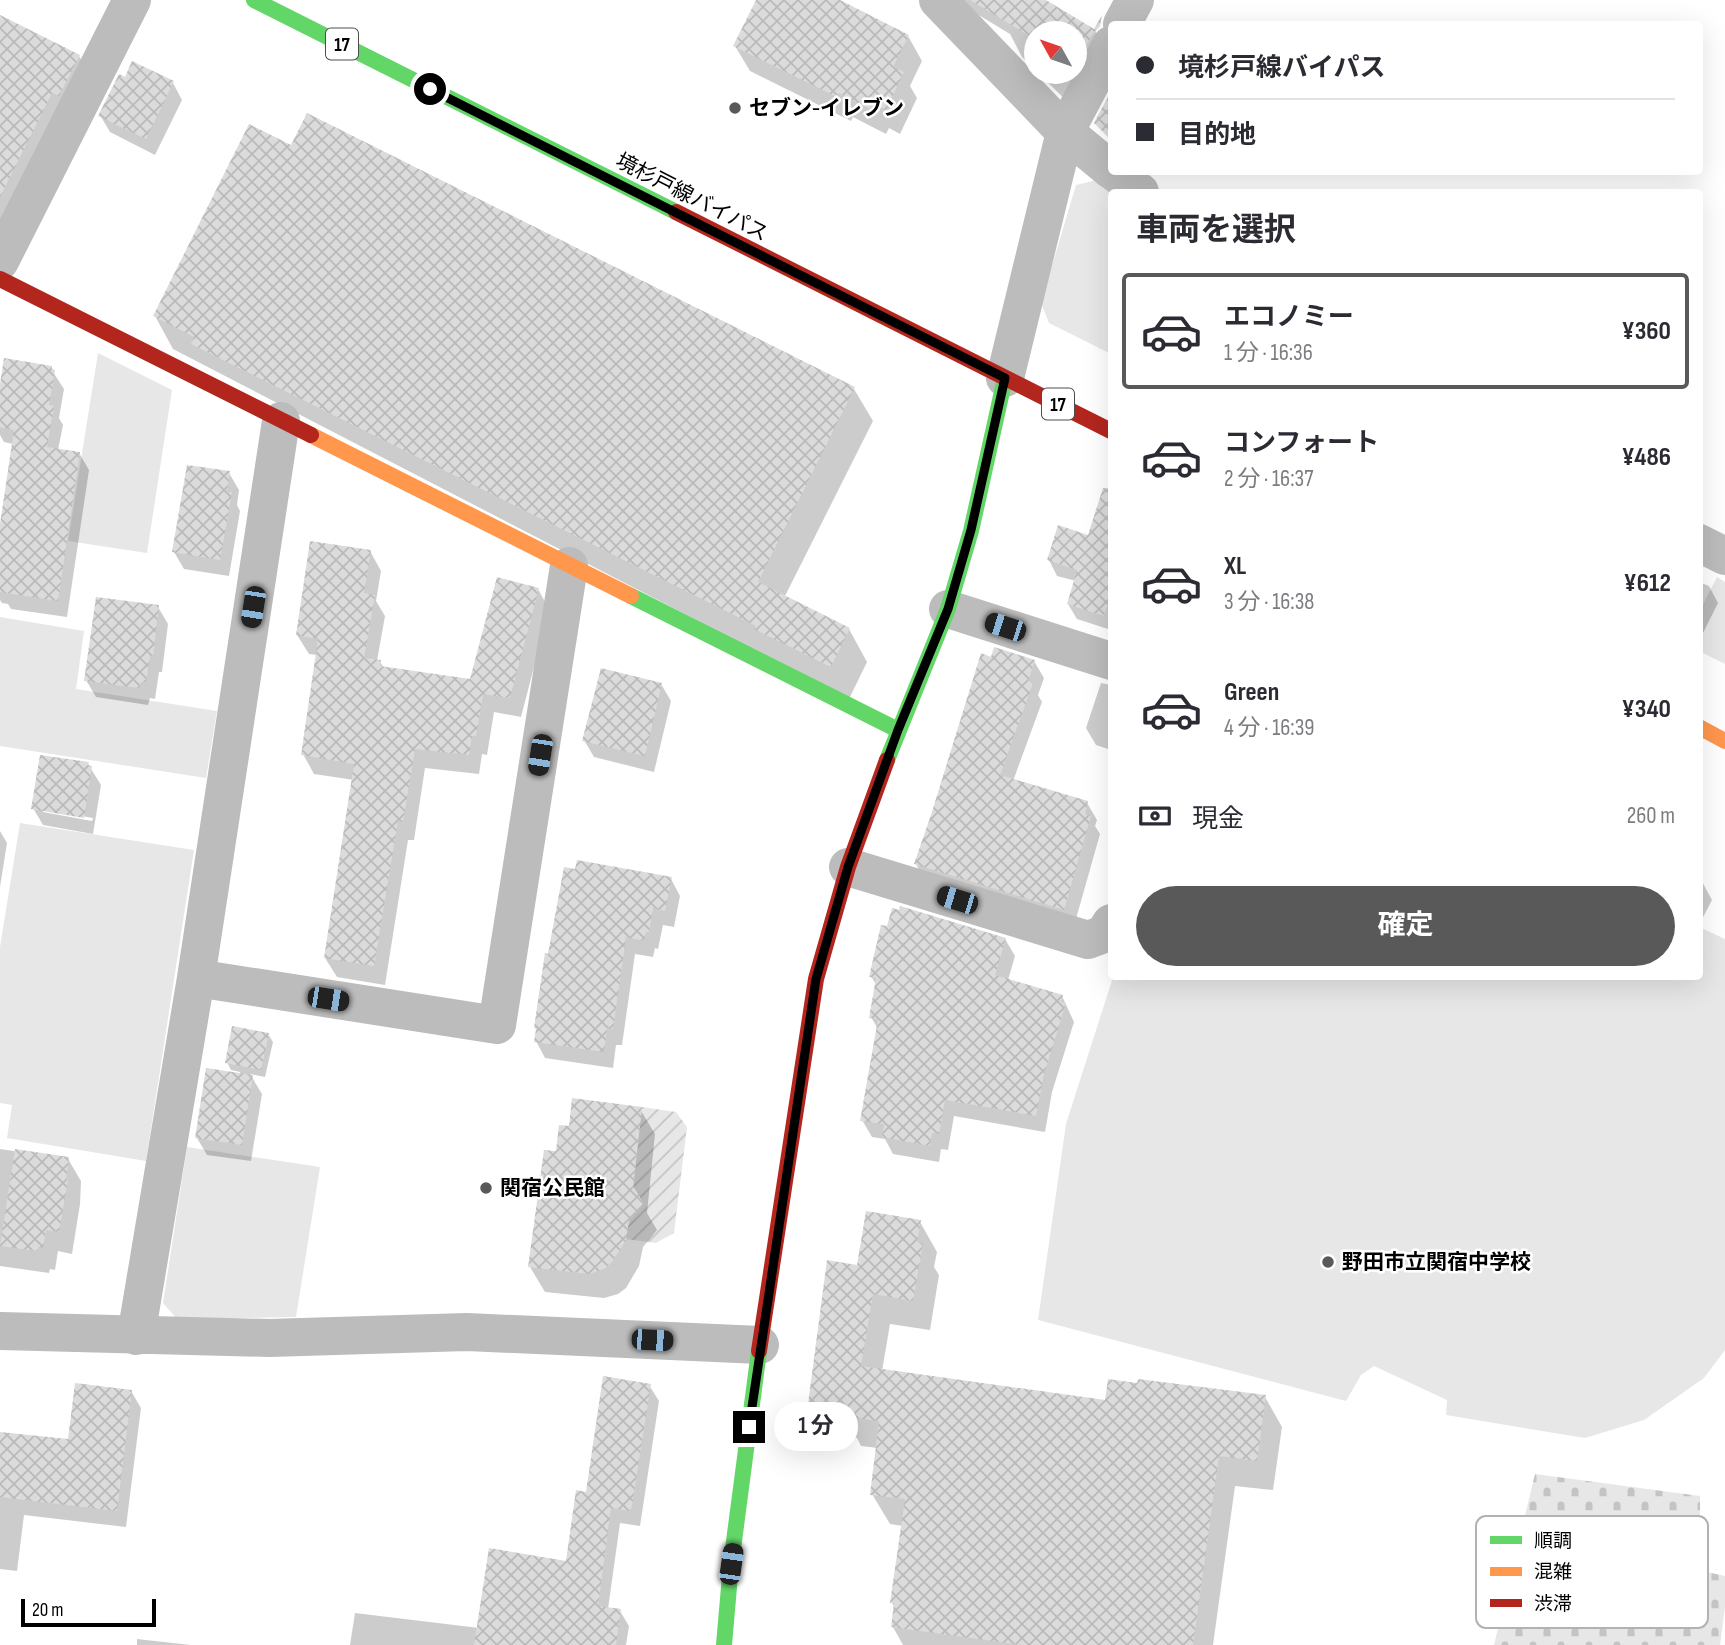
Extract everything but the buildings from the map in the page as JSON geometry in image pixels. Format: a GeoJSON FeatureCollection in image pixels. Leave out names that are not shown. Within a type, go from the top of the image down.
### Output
{"type":"FeatureCollection","features":[{"type":"Feature","properties":{"kind":"street"},"geometry":{"type":"LineString","coordinates":[[0,261],[132,0]]}},
{"type":"Feature","properties":{"kind":"street","name":"境杉戸線バイパス"},"geometry":{"type":"LineString","coordinates":[[254,0],[1108,430]]}},
{"type":"Feature","properties":{"kind":"street"},"geometry":{"type":"LineString","coordinates":[[938,0],[1065,132],[1108,168]]}},
{"type":"Feature","properties":{"kind":"street"},"geometry":{"type":"LineString","coordinates":[[1124,21],[1135,0]]}},
{"type":"Feature","properties":{"kind":"street"},"geometry":{"type":"LineString","coordinates":[[724,1645],[731,1564],[760,1345],[816,979],[848,867],[898,730],[948,609],[971,530],[1065,132],[1108,51]]}},
{"type":"Feature","properties":{"kind":"street"},"geometry":{"type":"LineString","coordinates":[[1117,175],[1136,189]]}},
{"type":"Feature","properties":{"kind":"street"},"geometry":{"type":"LineString","coordinates":[[0,279],[898,730]]}},
{"type":"Feature","properties":{"kind":"street"},"geometry":{"type":"LineString","coordinates":[[136,1336],[196,978],[281,421]]}},
{"type":"Feature","properties":{"kind":"street"},"geometry":{"type":"LineString","coordinates":[[1703,546],[1725,556]]}},
{"type":"Feature","properties":{"kind":"street"},"geometry":{"type":"LineString","coordinates":[[196,978],[497,1025],[569,566]]}},
{"type":"Feature","properties":{"kind":"street"},"geometry":{"type":"LineString","coordinates":[[948,609],[1108,661]]}},
{"type":"Feature","properties":{"kind":"street"},"geometry":{"type":"LineString","coordinates":[[1703,729],[1725,741]]}},
{"type":"Feature","properties":{"kind":"street"},"geometry":{"type":"LineString","coordinates":[[848,867],[1088,940],[1104,934],[1108,928]]}},
{"type":"Feature","properties":{"kind":"street"},"geometry":{"type":"LineString","coordinates":[[0,1331],[269,1338],[467,1332],[760,1345]]}},
{"type":"Feature","properties":{"kind":"green space"},"geometry":{"type":"Polygon","coordinates":[[[1097,180],[1108,189],[1108,352],[1049,323],[1041,303],[1076,185],[1097,180]]]}},
{"type":"Feature","properties":{"kind":"green space"},"geometry":{"type":"Polygon","coordinates":[[[98,353],[172,390],[147,553],[68,541],[98,353]]]}},
{"type":"Feature","properties":{"kind":"green space"},"geometry":{"type":"Polygon","coordinates":[[[1717,577],[1725,582],[1725,664],[1703,653],[1703,604],[1717,577]]]}},
{"type":"Feature","properties":{"kind":"green space"},"geometry":{"type":"Polygon","coordinates":[[[0,617],[84,631],[76,689],[217,711],[206,778],[0,746],[0,617]]]}},
{"type":"Feature","properties":{"kind":"green space"},"geometry":{"type":"Polygon","coordinates":[[[20,823],[194,850],[146,1161],[7,1138],[12,1105],[0,1103],[0,947],[20,823]]]}},
{"type":"Feature","properties":{"kind":"green space"},"geometry":{"type":"Polygon","coordinates":[[[1703,929],[1725,939],[1725,1350],[1704,1378],[1644,1420],[1585,1438],[1446,1415],[1447,1400],[1374,1366],[1361,1375],[1346,1401],[1038,1320],[1066,1124],[1112,980],[1703,980],[1703,929]]]}},
{"type":"Feature","properties":{"kind":"green space"},"geometry":{"type":"Polygon","coordinates":[[[642,1107],[676,1112],[687,1127],[674,1233],[656,1243],[626,1239],[629,1215],[642,1206],[633,1190],[642,1107]]]}},
{"type":"Feature","properties":{"kind":"green space"},"geometry":{"type":"Polygon","coordinates":[[[187,1147],[320,1167],[296,1317],[177,1319],[163,1303],[187,1147]]]}},
{"type":"Feature","properties":{"kind":"green space"},"geometry":{"type":"Polygon","coordinates":[[[1535,1474],[1700,1496],[1700,1516],[1525,1516],[1535,1474]]]}},
{"type":"Feature","properties":{"kind":"green space"},"geometry":{"type":"Polygon","coordinates":[[[1708,1572],[1725,1576],[1725,1607],[1720,1645],[1494,1645],[1498,1628],[1708,1628],[1708,1572]]]}},
{"type":"Feature","properties":{"kind":"traffic: fast"},"geometry":{"type":"LineString","coordinates":[[254,0],[676,212]]}},
{"type":"Feature","properties":{"kind":"traffic: fast"},"geometry":{"type":"LineString","coordinates":[[887,760],[948,609],[971,531],[1005,378]]}},
{"type":"Feature","properties":{"kind":"traffic: fast"},"geometry":{"type":"LineString","coordinates":[[631,596],[898,730]]}},
{"type":"Feature","properties":{"kind":"traffic: fast"},"geometry":{"type":"LineString","coordinates":[[724,1645],[731,1564],[759,1351]]}},
{"type":"Feature","properties":{"kind":"traffic: slow"},"geometry":{"type":"LineString","coordinates":[[311,435],[631,596]]}},
{"type":"Feature","properties":{"kind":"traffic: slow"},"geometry":{"type":"LineString","coordinates":[[1703,729],[1725,741]]}},
{"type":"Feature","properties":{"kind":"traffic: jam"},"geometry":{"type":"LineString","coordinates":[[676,212],[1108,429]]}},
{"type":"Feature","properties":{"kind":"traffic: jam"},"geometry":{"type":"LineString","coordinates":[[0,279],[311,435]]}},
{"type":"Feature","properties":{"kind":"traffic: jam"},"geometry":{"type":"LineString","coordinates":[[759,1351],[816,979],[848,867],[887,760]]}},
{"type":"Feature","properties":{"kind":"place","name":"セブン-イレブン"},"geometry":{"type":"Point","coordinates":[735,108]}},
{"type":"Feature","properties":{"kind":"place","name":"関宿公民館"},"geometry":{"type":"Point","coordinates":[486,1188]}},
{"type":"Feature","properties":{"kind":"place","name":"野田市立関宿中学校"},"geometry":{"type":"Point","coordinates":[1328,1262]}},
{"type":"Feature","properties":{"kind":"route"},"geometry":{"type":"LineString","coordinates":[[430,89],[1005,378],[971,530],[948,609],[898,730],[848,867],[816,979],[749,1427]]}}]}
